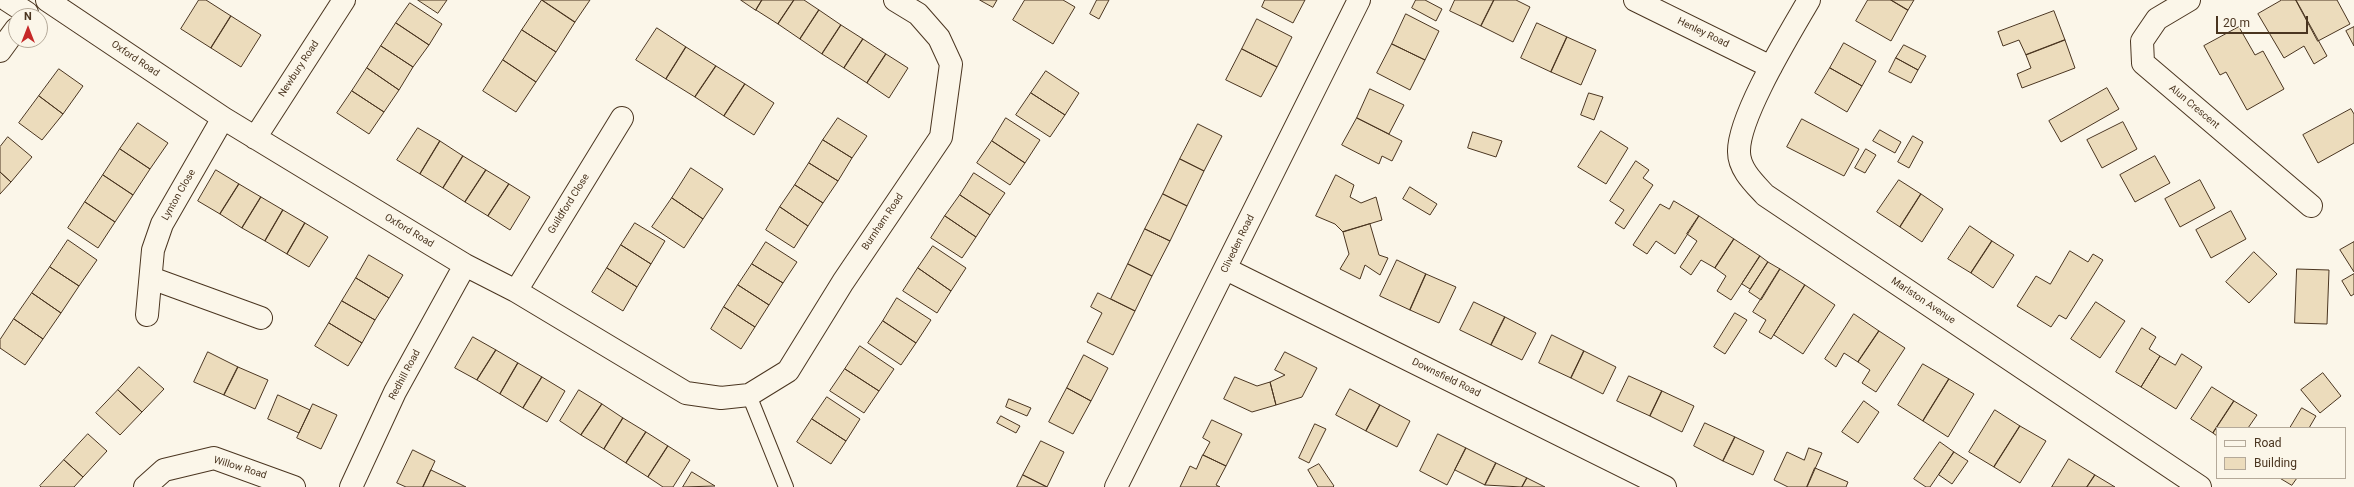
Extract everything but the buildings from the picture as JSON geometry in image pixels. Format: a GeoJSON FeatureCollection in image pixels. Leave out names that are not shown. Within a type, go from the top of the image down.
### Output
{"type":"FeatureCollection","features":[{"type":"Feature","properties":{"kind":"street"},"geometry":{"type":"LineString","coordinates":[[7,0],[18,8]]}},
{"type":"Feature","properties":{"kind":"street","name":"Oxford Road"},"geometry":{"type":"LineString","coordinates":[[47,0],[255,138],[465,265],[516,290],[686,393],[721,398],[749,395],[788,371]]}},
{"type":"Feature","properties":{"kind":"street","name":"Newbury Road"},"geometry":{"type":"LineString","coordinates":[[255,138],[344,0]]}},
{"type":"Feature","properties":{"kind":"street","name":"Burnham Road"},"geometry":{"type":"LineString","coordinates":[[788,371],[843,282],[941,137],[950,64],[939,38],[918,14],[895,0]]}},
{"type":"Feature","properties":{"kind":"street","name":"Cliveden Road"},"geometry":{"type":"LineString","coordinates":[[1116,487],[1226,269],[1293,131],[1360,0]]}},
{"type":"Feature","properties":{"kind":"street","name":"Henley Road"},"geometry":{"type":"LineString","coordinates":[[1636,0],[1771,67]]}},
{"type":"Feature","properties":{"kind":"street","name":"Marlston Avenue"},"geometry":{"type":"LineString","coordinates":[[1808,0],[1771,67],[1741,133],[1739,153],[1744,170],[1765,195],[2200,487]]}},
{"type":"Feature","properties":{"kind":"street","name":"Alun Crescent"},"geometry":{"type":"LineString","coordinates":[[2189,0],[2157,19],[2142,41],[2143,63],[2311,206]]}},
{"type":"Feature","properties":{"kind":"street"},"geometry":{"type":"LineString","coordinates":[[0,51],[8,40]]}},
{"type":"Feature","properties":{"kind":"street","name":"Lynton Close"},"geometry":{"type":"LineString","coordinates":[[147,315],[153,250],[162,224],[223,118]]}},
{"type":"Feature","properties":{"kind":"street","name":"Guildford Close"},"geometry":{"type":"LineString","coordinates":[[516,290],[622,118]]}},
{"type":"Feature","properties":{"kind":"street","name":"Redhill Road"},"geometry":{"type":"LineString","coordinates":[[351,487],[395,392],[465,265]]}},
{"type":"Feature","properties":{"kind":"street","name":"Downsfield Road"},"geometry":{"type":"LineString","coordinates":[[1226,269],[1666,487]]}},
{"type":"Feature","properties":{"kind":"street"},"geometry":{"type":"LineString","coordinates":[[151,278],[261,318]]}},
{"type":"Feature","properties":{"kind":"street","name":"Willow Road"},"geometry":{"type":"LineString","coordinates":[[145,487],[164,470],[214,458],[294,487]]}},
{"type":"Feature","properties":{"kind":"lane"},"geometry":{"type":"LineString","coordinates":[[749,395],[786,487]]}}]}
